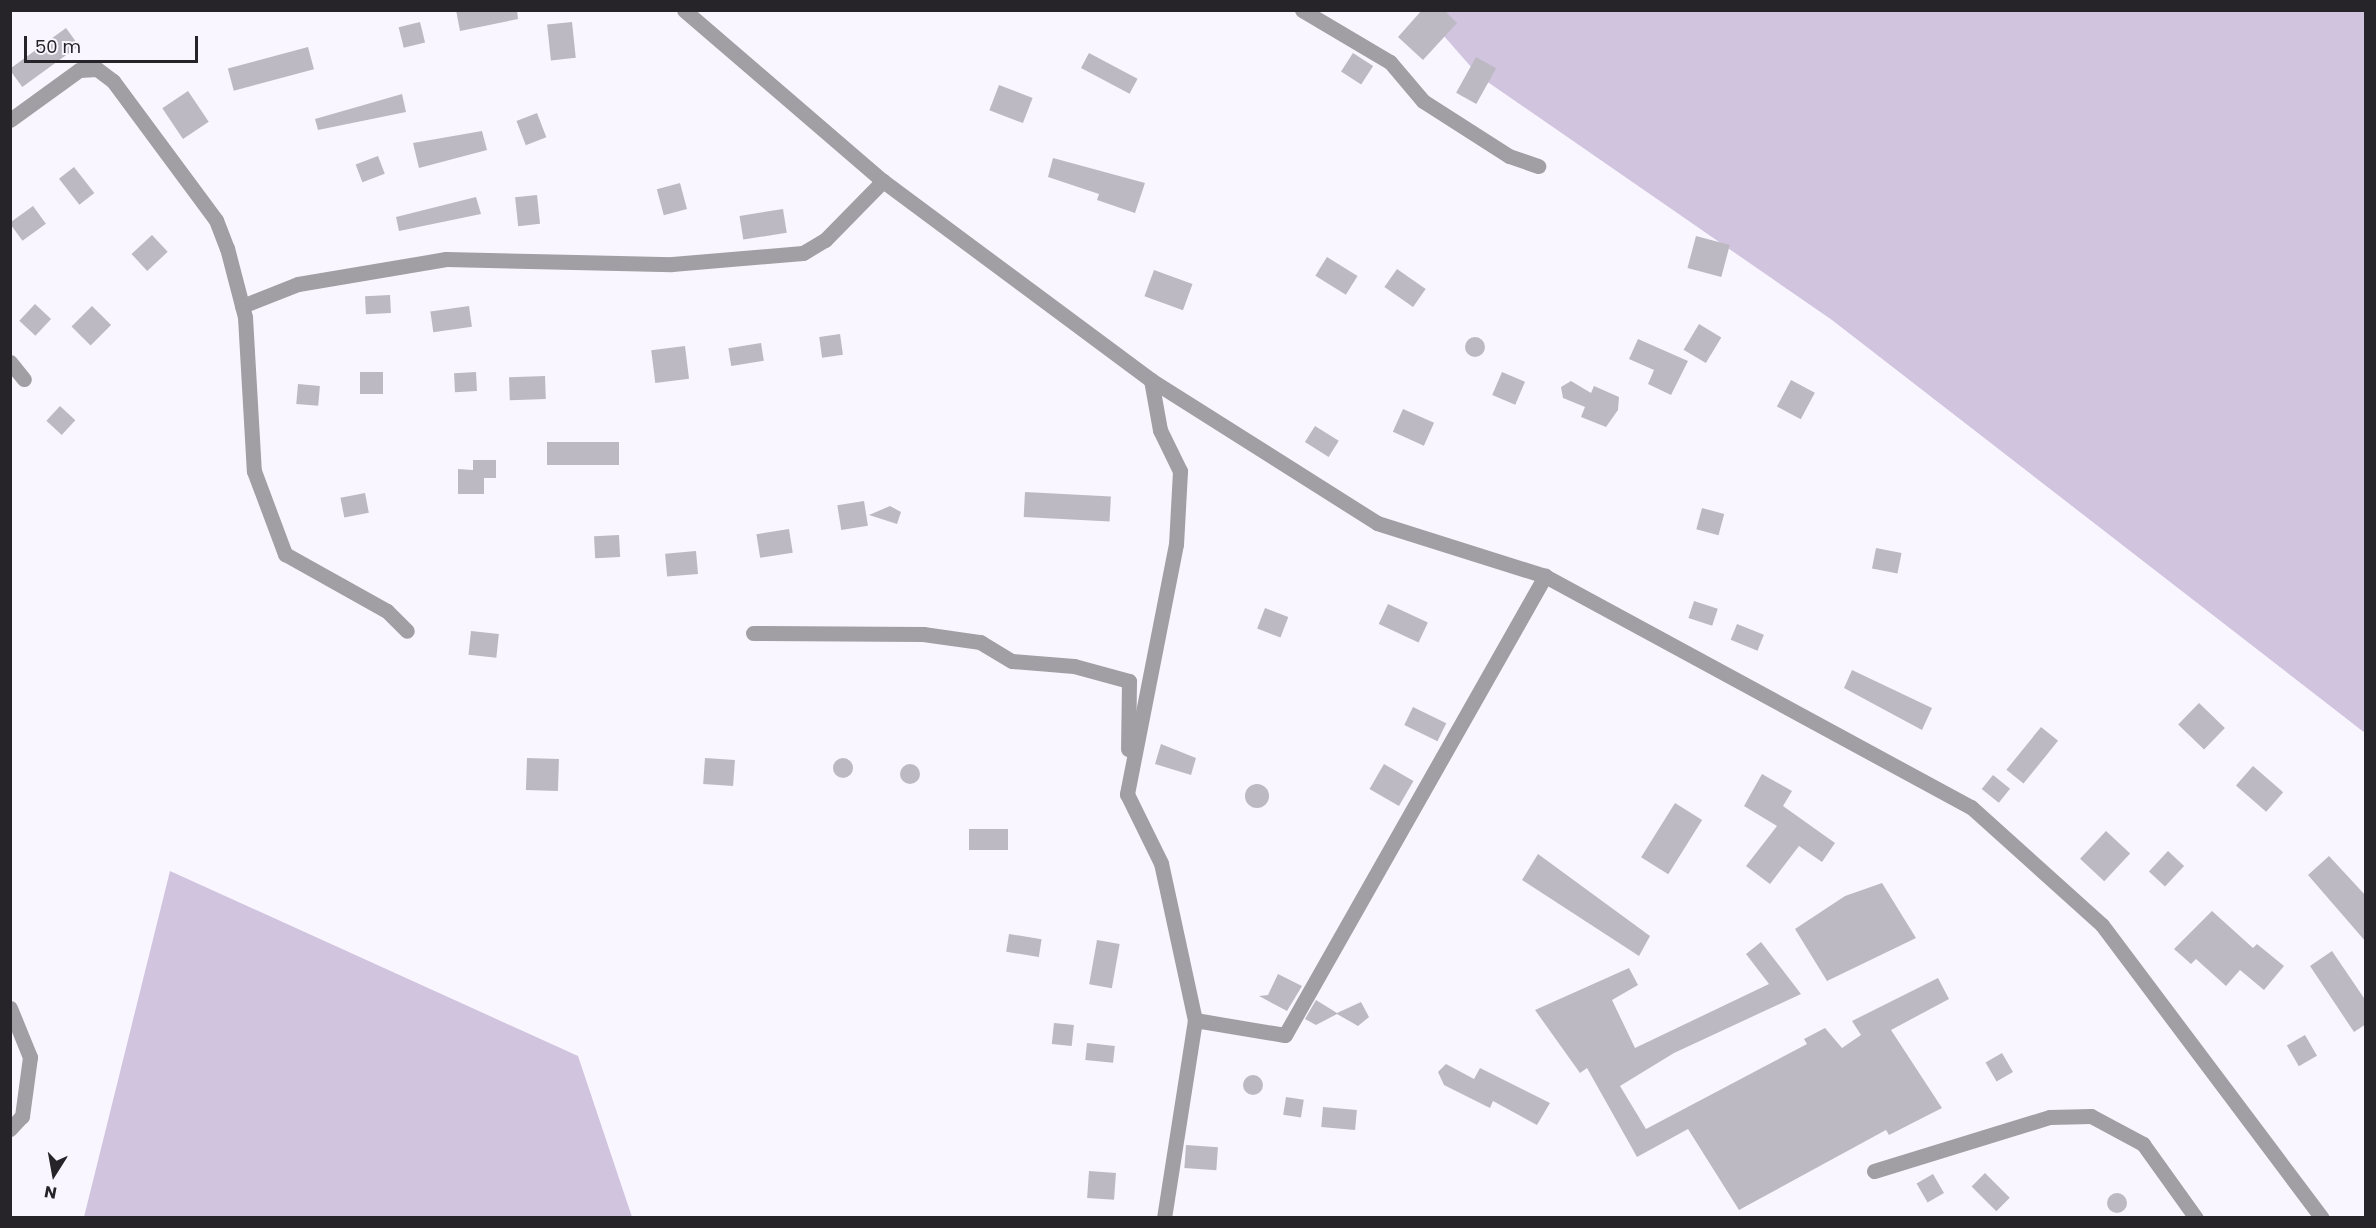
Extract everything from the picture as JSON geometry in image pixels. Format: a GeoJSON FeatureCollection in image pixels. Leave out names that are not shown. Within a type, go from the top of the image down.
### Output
{"type":"FeatureCollection","features":[{"type":"Feature","properties":{"kind":"street"},"geometry":{"type":"LineString","coordinates":[[684,10],[883,181],[1151,381],[1377,523],[1545,576],[1971,807],[2102,925],[2322,1218]]}},
{"type":"Feature","properties":{"kind":"street"},"geometry":{"type":"LineString","coordinates":[[1302,10],[1390,62],[1423,101],[1509,156],[1538,166]]}},
{"type":"Feature","properties":{"kind":"street"},"geometry":{"type":"LineString","coordinates":[[10,120],[79,70],[97,69],[113,81],[216,220],[242,306],[254,471],[285,554],[387,611],[407,631]]}},
{"type":"Feature","properties":{"kind":"street"},"geometry":{"type":"LineString","coordinates":[[242,306],[298,284],[464,257],[502,263],[655,264],[803,253],[825,240],[883,181]]}},
{"type":"Feature","properties":{"kind":"street"},"geometry":{"type":"LineString","coordinates":[[10,362],[24,379]]}},
{"type":"Feature","properties":{"kind":"street"},"geometry":{"type":"LineString","coordinates":[[1127,794],[1176,544],[1180,471],[1160,430],[1151,381]]}},
{"type":"Feature","properties":{"kind":"street"},"geometry":{"type":"LineString","coordinates":[[1195,1020],[1285,1035],[1545,576]]}},
{"type":"Feature","properties":{"kind":"street"},"geometry":{"type":"LineString","coordinates":[[753,633],[923,634],[980,642],[1012,661],[1074,666],[1129,681],[1127,794],[1161,863],[1195,1020],[1164,1218]]}},
{"type":"Feature","properties":{"kind":"street"},"geometry":{"type":"LineString","coordinates":[[10,1008],[30,1057],[22,1116],[10,1129]]}},
{"type":"Feature","properties":{"kind":"street"},"geometry":{"type":"LineString","coordinates":[[1874,1171],[2050,1117],[2091,1116],[2143,1144],[2196,1218]]}},
{"type":"Feature","properties":{"kind":"shaded area"},"geometry":{"type":"Polygon","coordinates":[[[1422,11],[2365,11],[2365,733],[1832,320],[1479,76],[1422,11]]]}},
{"type":"Feature","properties":{"kind":"shaded area"},"geometry":{"type":"Polygon","coordinates":[[[170,871],[578,1056],[632,1217],[84,1217],[170,871]]]}},
{"type":"Feature","properties":{"kind":"building"},"geometry":{"type":"Polygon","coordinates":[[[456,10],[517,10],[518,19],[460,31],[456,10]]]}},
{"type":"Feature","properties":{"kind":"building"},"geometry":{"type":"Polygon","coordinates":[[[1422,10],[1444,10],[1457,23],[1423,60],[1398,37],[1422,10]]]}},
{"type":"Feature","properties":{"kind":"building"},"geometry":{"type":"Polygon","coordinates":[[[420,22],[425,42],[404,48],[399,27],[420,22]]]}},
{"type":"Feature","properties":{"kind":"building"},"geometry":{"type":"Polygon","coordinates":[[[572,22],[576,58],[551,60],[547,25],[572,22]]]}},
{"type":"Feature","properties":{"kind":"building"},"geometry":{"type":"Polygon","coordinates":[[[66,28],[79,46],[22,87],[10,69],[66,28]]]}},
{"type":"Feature","properties":{"kind":"building"},"geometry":{"type":"Polygon","coordinates":[[[308,47],[314,69],[234,91],[228,68],[308,47]]]}},
{"type":"Feature","properties":{"kind":"building"},"geometry":{"type":"Polygon","coordinates":[[[1089,53],[1138,79],[1130,94],[1081,68],[1089,53]]]}},
{"type":"Feature","properties":{"kind":"building"},"geometry":{"type":"Polygon","coordinates":[[[1353,53],[1373,66],[1361,85],[1341,71],[1353,53]]]}},
{"type":"Feature","properties":{"kind":"building"},"geometry":{"type":"Polygon","coordinates":[[[1476,57],[1496,68],[1476,104],[1456,93],[1476,57]]]}},
{"type":"Feature","properties":{"kind":"building"},"geometry":{"type":"Polygon","coordinates":[[[999,85],[1033,98],[1023,123],[989,110],[999,85]]]}},
{"type":"Feature","properties":{"kind":"building"},"geometry":{"type":"Polygon","coordinates":[[[188,91],[209,122],[183,139],[162,108],[188,91]]]}},
{"type":"Feature","properties":{"kind":"building"},"geometry":{"type":"Polygon","coordinates":[[[402,94],[406,112],[318,130],[315,119],[402,94]]]}},
{"type":"Feature","properties":{"kind":"building"},"geometry":{"type":"Polygon","coordinates":[[[537,113],[546,137],[526,145],[516,121],[537,113]]]}},
{"type":"Feature","properties":{"kind":"building"},"geometry":{"type":"Polygon","coordinates":[[[482,131],[487,150],[419,168],[413,143],[482,131]]]}},
{"type":"Feature","properties":{"kind":"building"},"geometry":{"type":"Polygon","coordinates":[[[378,156],[385,174],[362,182],[356,165],[378,156]]]}},
{"type":"Feature","properties":{"kind":"building"},"geometry":{"type":"Polygon","coordinates":[[[1053,158],[1145,183],[1135,213],[1097,200],[1099,194],[1048,177],[1053,158]]]}},
{"type":"Feature","properties":{"kind":"building"},"geometry":{"type":"Polygon","coordinates":[[[74,167],[94,193],[79,205],[59,179],[74,167]]]}},
{"type":"Feature","properties":{"kind":"building"},"geometry":{"type":"Polygon","coordinates":[[[680,183],[687,209],[664,215],[657,189],[680,183]]]}},
{"type":"Feature","properties":{"kind":"building"},"geometry":{"type":"Polygon","coordinates":[[[537,195],[540,224],[518,226],[515,197],[537,195]]]}},
{"type":"Feature","properties":{"kind":"building"},"geometry":{"type":"Polygon","coordinates":[[[476,197],[481,214],[399,231],[396,217],[476,197]]]}},
{"type":"Feature","properties":{"kind":"building"},"geometry":{"type":"Polygon","coordinates":[[[33,206],[46,224],[22,241],[10,223],[33,206]]]}},
{"type":"Feature","properties":{"kind":"building"},"geometry":{"type":"Polygon","coordinates":[[[783,209],[787,233],[743,240],[740,216],[783,209]]]}},
{"type":"Feature","properties":{"kind":"building"},"geometry":{"type":"Polygon","coordinates":[[[152,235],[168,252],[147,271],[132,254],[152,235]]]}},
{"type":"Feature","properties":{"kind":"building"},"geometry":{"type":"Polygon","coordinates":[[[1696,236],[1730,245],[1721,277],[1687,268],[1696,236]]]}},
{"type":"Feature","properties":{"kind":"building"},"geometry":{"type":"Polygon","coordinates":[[[1327,257],[1358,276],[1346,295],[1315,276],[1327,257]]]}},
{"type":"Feature","properties":{"kind":"building"},"geometry":{"type":"Polygon","coordinates":[[[1397,269],[1426,289],[1413,307],[1384,287],[1397,269]]]}},
{"type":"Feature","properties":{"kind":"building"},"geometry":{"type":"Polygon","coordinates":[[[1154,270],[1193,284],[1183,310],[1144,296],[1154,270]]]}},
{"type":"Feature","properties":{"kind":"building"},"geometry":{"type":"Polygon","coordinates":[[[390,295],[391,313],[366,314],[365,296],[390,295]]]}},
{"type":"Feature","properties":{"kind":"building"},"geometry":{"type":"Polygon","coordinates":[[[35,304],[51,319],[35,336],[19,321],[35,304]]]}},
{"type":"Feature","properties":{"kind":"building"},"geometry":{"type":"Polygon","coordinates":[[[92,306],[111,325],[91,346],[71,327],[92,306]]]}},
{"type":"Feature","properties":{"kind":"building"},"geometry":{"type":"Polygon","coordinates":[[[469,306],[472,327],[433,332],[430,311],[469,306]]]}},
{"type":"Feature","properties":{"kind":"building"},"geometry":{"type":"Polygon","coordinates":[[[1699,324],[1721,337],[1706,363],[1684,350],[1699,324]]]}},
{"type":"Feature","properties":{"kind":"building"},"geometry":{"type":"Polygon","coordinates":[[[840,334],[843,355],[822,358],[819,337],[840,334]]]}},
{"type":"Feature","properties":{"kind":"building"},"geometry":{"type":"Polygon","coordinates":[[[1475,337],[1482,340],[1485,347],[1482,354],[1475,357],[1468,354],[1465,347],[1468,340],[1475,337]]]}},
{"type":"Feature","properties":{"kind":"building"},"geometry":{"type":"Polygon","coordinates":[[[1638,339],[1688,361],[1671,395],[1648,384],[1654,370],[1629,359],[1638,339]]]}},
{"type":"Feature","properties":{"kind":"building"},"geometry":{"type":"Polygon","coordinates":[[[761,343],[764,361],[731,366],[728,348],[761,343]]]}},
{"type":"Feature","properties":{"kind":"building"},"geometry":{"type":"Polygon","coordinates":[[[685,346],[689,379],[655,383],[651,350],[685,346]]]}},
{"type":"Feature","properties":{"kind":"building"},"geometry":{"type":"Polygon","coordinates":[[[360,372],[383,372],[383,394],[360,394],[360,372]]]}},
{"type":"Feature","properties":{"kind":"building"},"geometry":{"type":"Polygon","coordinates":[[[476,372],[477,391],[455,392],[454,373],[476,372]]]}},
{"type":"Feature","properties":{"kind":"building"},"geometry":{"type":"Polygon","coordinates":[[[1502,372],[1525,382],[1515,405],[1492,395],[1502,372]]]}},
{"type":"Feature","properties":{"kind":"building"},"geometry":{"type":"Polygon","coordinates":[[[545,376],[546,399],[510,400],[509,377],[545,376]]]}},
{"type":"Feature","properties":{"kind":"building"},"geometry":{"type":"Polygon","coordinates":[[[1791,380],[1815,393],[1801,419],[1777,406],[1791,380]]]}},
{"type":"Feature","properties":{"kind":"building"},"geometry":{"type":"Polygon","coordinates":[[[1571,381],[1591,393],[1594,386],[1619,397],[1618,410],[1606,427],[1581,417],[1585,407],[1563,398],[1561,387],[1571,381]]]}},
{"type":"Feature","properties":{"kind":"building"},"geometry":{"type":"Polygon","coordinates":[[[298,384],[320,386],[318,406],[296,404],[298,384]]]}},
{"type":"Feature","properties":{"kind":"building"},"geometry":{"type":"Polygon","coordinates":[[[60,406],[75,420],[62,435],[46,421],[60,406]]]}},
{"type":"Feature","properties":{"kind":"building"},"geometry":{"type":"Polygon","coordinates":[[[1403,409],[1434,423],[1424,446],[1393,432],[1403,409]]]}},
{"type":"Feature","properties":{"kind":"building"},"geometry":{"type":"Polygon","coordinates":[[[1315,426],[1339,441],[1329,457],[1305,442],[1315,426]]]}},
{"type":"Feature","properties":{"kind":"building"},"geometry":{"type":"Polygon","coordinates":[[[547,442],[619,442],[619,465],[547,465],[547,442]]]}},
{"type":"Feature","properties":{"kind":"building"},"geometry":{"type":"Polygon","coordinates":[[[473,460],[496,460],[496,478],[484,478],[484,494],[458,494],[458,469],[473,470],[473,460]]]}},
{"type":"Feature","properties":{"kind":"building"},"geometry":{"type":"Polygon","coordinates":[[[1025,492],[1111,497],[1110,521],[1024,517],[1025,492]]]}},
{"type":"Feature","properties":{"kind":"building"},"geometry":{"type":"Polygon","coordinates":[[[365,493],[369,513],[344,517],[340,498],[365,493]]]}},
{"type":"Feature","properties":{"kind":"building"},"geometry":{"type":"Polygon","coordinates":[[[864,501],[868,526],[841,530],[837,505],[864,501]]]}},
{"type":"Feature","properties":{"kind":"building"},"geometry":{"type":"Polygon","coordinates":[[[890,506],[901,512],[897,524],[869,515],[890,506]]]}},
{"type":"Feature","properties":{"kind":"building"},"geometry":{"type":"Polygon","coordinates":[[[1702,508],[1724,514],[1719,535],[1696,529],[1702,508]]]}},
{"type":"Feature","properties":{"kind":"building"},"geometry":{"type":"Polygon","coordinates":[[[789,529],[793,553],[760,558],[756,534],[789,529]]]}},
{"type":"Feature","properties":{"kind":"building"},"geometry":{"type":"Polygon","coordinates":[[[619,535],[620,557],[595,558],[594,536],[619,535]]]}},
{"type":"Feature","properties":{"kind":"building"},"geometry":{"type":"Polygon","coordinates":[[[1876,548],[1902,553],[1898,574],[1872,569],[1876,548]]]}},
{"type":"Feature","properties":{"kind":"building"},"geometry":{"type":"Polygon","coordinates":[[[696,551],[698,574],[667,577],[665,554],[696,551]]]}},
{"type":"Feature","properties":{"kind":"building"},"geometry":{"type":"Polygon","coordinates":[[[1694,601],[1718,609],[1712,626],[1688,618],[1694,601]]]}},
{"type":"Feature","properties":{"kind":"building"},"geometry":{"type":"Polygon","coordinates":[[[1388,604],[1428,623],[1419,643],[1379,624],[1388,604]]]}},
{"type":"Feature","properties":{"kind":"building"},"geometry":{"type":"Polygon","coordinates":[[[1265,608],[1288,617],[1280,637],[1257,629],[1265,608]]]}},
{"type":"Feature","properties":{"kind":"building"},"geometry":{"type":"Polygon","coordinates":[[[1737,624],[1764,635],[1758,651],[1731,640],[1737,624]]]}},
{"type":"Feature","properties":{"kind":"building"},"geometry":{"type":"Polygon","coordinates":[[[471,631],[499,634],[496,658],[468,655],[471,631]]]}},
{"type":"Feature","properties":{"kind":"building"},"geometry":{"type":"Polygon","coordinates":[[[1852,670],[1932,708],[1922,730],[1844,688],[1852,670]]]}},
{"type":"Feature","properties":{"kind":"building"},"geometry":{"type":"Polygon","coordinates":[[[2199,703],[2225,728],[2204,750],[2178,725],[2199,703]]]}},
{"type":"Feature","properties":{"kind":"building"},"geometry":{"type":"Polygon","coordinates":[[[1413,707],[1446,723],[1437,741],[1404,725],[1413,707]]]}},
{"type":"Feature","properties":{"kind":"building"},"geometry":{"type":"Polygon","coordinates":[[[2041,727],[2058,741],[2023,784],[2006,770],[2041,727]]]}},
{"type":"Feature","properties":{"kind":"building"},"geometry":{"type":"Polygon","coordinates":[[[1161,744],[1196,758],[1191,775],[1155,764],[1161,744]]]}},
{"type":"Feature","properties":{"kind":"building"},"geometry":{"type":"Polygon","coordinates":[[[527,758],[559,759],[558,791],[526,790],[527,758]]]}},
{"type":"Feature","properties":{"kind":"building"},"geometry":{"type":"Polygon","coordinates":[[[705,758],[735,760],[733,786],[703,784],[705,758]]]}},
{"type":"Feature","properties":{"kind":"building"},"geometry":{"type":"Polygon","coordinates":[[[843,758],[850,761],[853,768],[850,775],[843,778],[836,775],[833,768],[836,761],[843,758]]]}},
{"type":"Feature","properties":{"kind":"building"},"geometry":{"type":"Polygon","coordinates":[[[910,764],[917,767],[920,774],[917,781],[910,784],[903,781],[900,774],[903,767],[910,764]]]}},
{"type":"Feature","properties":{"kind":"building"},"geometry":{"type":"Polygon","coordinates":[[[1384,764],[1413,781],[1399,806],[1370,789],[1384,764]]]}},
{"type":"Feature","properties":{"kind":"building"},"geometry":{"type":"Polygon","coordinates":[[[2253,766],[2283,792],[2266,812],[2236,786],[2253,766]]]}},
{"type":"Feature","properties":{"kind":"building"},"geometry":{"type":"Polygon","coordinates":[[[1762,774],[1792,791],[1783,806],[1835,843],[1822,862],[1799,846],[1770,884],[1746,866],[1777,826],[1744,806],[1762,774]]]}},
{"type":"Feature","properties":{"kind":"building"},"geometry":{"type":"Polygon","coordinates":[[[1993,775],[2010,789],[1999,803],[1982,789],[1993,775]]]}},
{"type":"Feature","properties":{"kind":"building"},"geometry":{"type":"Polygon","coordinates":[[[1257,784],[1265,788],[1269,796],[1265,804],[1257,808],[1249,804],[1245,796],[1249,788],[1257,784]]]}},
{"type":"Feature","properties":{"kind":"building"},"geometry":{"type":"Polygon","coordinates":[[[1675,803],[1702,820],[1668,874],[1641,857],[1675,803]]]}},
{"type":"Feature","properties":{"kind":"building"},"geometry":{"type":"Polygon","coordinates":[[[969,829],[1008,829],[1008,850],[969,850],[969,829]]]}},
{"type":"Feature","properties":{"kind":"building"},"geometry":{"type":"Polygon","coordinates":[[[2106,831],[2130,854],[2104,881],[2080,859],[2106,831]]]}},
{"type":"Feature","properties":{"kind":"building"},"geometry":{"type":"Polygon","coordinates":[[[2168,851],[2184,866],[2165,886],[2149,871],[2168,851]]]}},
{"type":"Feature","properties":{"kind":"building"},"geometry":{"type":"Polygon","coordinates":[[[1538,854],[1650,936],[1639,956],[1522,880],[1538,854]]]}},
{"type":"Feature","properties":{"kind":"building"},"geometry":{"type":"Polygon","coordinates":[[[2329,856],[2366,896],[2366,942],[2308,875],[2329,856]]]}},
{"type":"Feature","properties":{"kind":"building"},"geometry":{"type":"Polygon","coordinates":[[[1882,883],[1916,938],[1827,981],[1795,929],[1845,896],[1882,883]]]}},
{"type":"Feature","properties":{"kind":"building"},"geometry":{"type":"Polygon","coordinates":[[[2212,911],[2253,948],[2257,944],[2284,966],[2264,990],[2240,970],[2226,986],[2196,959],[2191,964],[2174,949],[2212,911]]]}},
{"type":"Feature","properties":{"kind":"building"},"geometry":{"type":"Polygon","coordinates":[[[1009,934],[1042,939],[1039,957],[1006,952],[1009,934]]]}},
{"type":"Feature","properties":{"kind":"building"},"geometry":{"type":"Polygon","coordinates":[[[1097,940],[1120,944],[1112,988],[1089,984],[1097,940]]]}},
{"type":"Feature","properties":{"kind":"building"},"geometry":{"type":"Polygon","coordinates":[[[1761,942],[1801,994],[1674,1053],[1620,1086],[1646,1129],[1807,1044],[1804,1039],[1825,1028],[1842,1048],[1861,1035],[1852,1021],[1938,978],[1949,999],[1891,1030],[1942,1108],[1889,1135],[1886,1130],[1739,1210],[1688,1129],[1637,1157],[1587,1068],[1580,1073],[1535,1010],[1629,968],[1638,985],[1612,1000],[1635,1048],[1769,984],[1746,954],[1761,942]]]}},
{"type":"Feature","properties":{"kind":"building"},"geometry":{"type":"Polygon","coordinates":[[[2332,951],[2366,1001],[2366,1024],[2354,1032],[2310,966],[2332,951]]]}},
{"type":"Feature","properties":{"kind":"building"},"geometry":{"type":"Polygon","coordinates":[[[1278,974],[1302,986],[1287,1011],[1259,996],[1268,995],[1278,974]]]}},
{"type":"Feature","properties":{"kind":"building"},"geometry":{"type":"Polygon","coordinates":[[[1316,1000],[1337,1013],[1361,1002],[1369,1017],[1358,1026],[1337,1014],[1316,1025],[1305,1019],[1316,1000]]]}},
{"type":"Feature","properties":{"kind":"building"},"geometry":{"type":"Polygon","coordinates":[[[1054,1023],[1074,1025],[1072,1046],[1052,1044],[1054,1023]]]}},
{"type":"Feature","properties":{"kind":"building"},"geometry":{"type":"Polygon","coordinates":[[[2305,1035],[2317,1056],[2299,1066],[2287,1046],[2305,1035]]]}},
{"type":"Feature","properties":{"kind":"building"},"geometry":{"type":"Polygon","coordinates":[[[1087,1043],[1115,1046],[1113,1063],[1085,1060],[1087,1043]]]}},
{"type":"Feature","properties":{"kind":"building"},"geometry":{"type":"Polygon","coordinates":[[[2002,1053],[2013,1072],[1997,1082],[1986,1062],[2002,1053]]]}},
{"type":"Feature","properties":{"kind":"building"},"geometry":{"type":"Polygon","coordinates":[[[1446,1064],[1474,1079],[1480,1068],[1550,1103],[1537,1125],[1493,1101],[1490,1108],[1444,1085],[1438,1072],[1446,1064]]]}},
{"type":"Feature","properties":{"kind":"building"},"geometry":{"type":"Polygon","coordinates":[[[1253,1075],[1260,1078],[1263,1085],[1260,1092],[1253,1095],[1246,1092],[1243,1085],[1246,1078],[1253,1075]]]}},
{"type":"Feature","properties":{"kind":"building"},"geometry":{"type":"Polygon","coordinates":[[[1286,1097],[1304,1100],[1301,1118],[1283,1115],[1286,1097]]]}},
{"type":"Feature","properties":{"kind":"building"},"geometry":{"type":"Polygon","coordinates":[[[1323,1107],[1357,1110],[1355,1130],[1321,1127],[1323,1107]]]}},
{"type":"Feature","properties":{"kind":"building"},"geometry":{"type":"Polygon","coordinates":[[[1186,1145],[1218,1147],[1216,1170],[1184,1168],[1186,1145]]]}},
{"type":"Feature","properties":{"kind":"building"},"geometry":{"type":"Polygon","coordinates":[[[1089,1171],[1116,1173],[1114,1200],[1087,1198],[1089,1171]]]}},
{"type":"Feature","properties":{"kind":"building"},"geometry":{"type":"Polygon","coordinates":[[[1985,1173],[2010,1198],[1996,1211],[1972,1186],[1985,1173]]]}},
{"type":"Feature","properties":{"kind":"building"},"geometry":{"type":"Polygon","coordinates":[[[1933,1174],[1944,1193],[1928,1203],[1917,1184],[1933,1174]]]}},
{"type":"Feature","properties":{"kind":"building"},"geometry":{"type":"Polygon","coordinates":[[[2117,1193],[2124,1196],[2127,1203],[2124,1210],[2117,1213],[2110,1210],[2107,1203],[2110,1196],[2117,1193]]]}}]}
